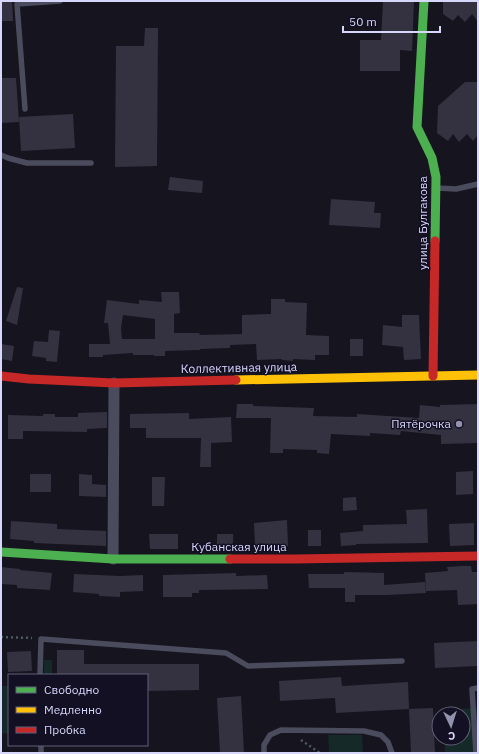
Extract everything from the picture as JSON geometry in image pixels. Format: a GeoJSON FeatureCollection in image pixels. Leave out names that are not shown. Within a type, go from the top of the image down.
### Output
{"type":"FeatureCollection","features":[{"type":"Feature","properties":{"kind":"street","name":"улица Булгакова"},"geometry":{"type":"LineString","coordinates":[[424,1],[417,127],[432,158],[436,177],[433,376]]}},
{"type":"Feature","properties":{"kind":"street","name":"Коллективная улица"},"geometry":{"type":"LineString","coordinates":[[1,376],[28,379],[114,383],[478,375]]}},
{"type":"Feature","properties":{"kind":"street"},"geometry":{"type":"LineString","coordinates":[[113,559],[114,383]]}},
{"type":"Feature","properties":{"kind":"street","name":"Кубанская улица"},"geometry":{"type":"LineString","coordinates":[[1,552],[113,559],[295,559],[478,556]]}},
{"type":"Feature","properties":{"kind":"lane"},"geometry":{"type":"LineString","coordinates":[[25,109],[16,4],[60,1]]}},
{"type":"Feature","properties":{"kind":"lane"},"geometry":{"type":"LineString","coordinates":[[1,155],[27,164],[91,163]]}},
{"type":"Feature","properties":{"kind":"lane"},"geometry":{"type":"LineString","coordinates":[[436,188],[456,189],[478,184]]}},
{"type":"Feature","properties":{"kind":"lane"},"geometry":{"type":"LineString","coordinates":[[40,674],[41,638],[226,653],[248,666],[402,661]]}},
{"type":"Feature","properties":{"kind":"lane"},"geometry":{"type":"LineString","coordinates":[[476,753],[472,689],[478,688]]}},
{"type":"Feature","properties":{"kind":"lane"},"geometry":{"type":"LineString","coordinates":[[264,753],[264,745],[270,735],[281,730],[364,731],[382,735],[388,742],[392,753]]}},
{"type":"Feature","properties":{"kind":"path"},"geometry":{"type":"LineString","coordinates":[[1,637],[41,638]]}},
{"type":"Feature","properties":{"kind":"green space"},"geometry":{"type":"Polygon","coordinates":[[[44,660],[52,660],[52,674],[44,674],[44,660]]]}},
{"type":"Feature","properties":{"kind":"green space"},"geometry":{"type":"Polygon","coordinates":[[[1,686],[8,686],[8,733],[1,734],[1,686]]]}},
{"type":"Feature","properties":{"kind":"green space"},"geometry":{"type":"Polygon","coordinates":[[[471,708],[478,708],[478,753],[445,753],[445,746],[471,746],[471,708]]]}},
{"type":"Feature","properties":{"kind":"green space"},"geometry":{"type":"Polygon","coordinates":[[[328,735],[362,735],[363,753],[329,753],[328,735]]]}},
{"type":"Feature","properties":{"kind":"building"},"geometry":{"type":"Polygon","coordinates":[[[1,1],[12,1],[13,21],[1,21],[1,1]]]}},
{"type":"Feature","properties":{"kind":"building"},"geometry":{"type":"Polygon","coordinates":[[[383,1],[414,1],[412,51],[400,50],[400,71],[360,71],[360,40],[381,40],[383,1]]]}},
{"type":"Feature","properties":{"kind":"building"},"geometry":{"type":"Polygon","coordinates":[[[443,1],[478,1],[478,22],[472,14],[465,22],[458,15],[453,21],[443,14],[443,1]]]}},
{"type":"Feature","properties":{"kind":"building"},"geometry":{"type":"Polygon","coordinates":[[[145,28],[158,28],[157,166],[115,167],[116,46],[144,46],[145,28]]]}},
{"type":"Feature","properties":{"kind":"building"},"geometry":{"type":"Polygon","coordinates":[[[1,78],[16,78],[19,122],[1,123],[1,78]]]}},
{"type":"Feature","properties":{"kind":"building"},"geometry":{"type":"Polygon","coordinates":[[[465,82],[478,82],[478,135],[473,141],[467,134],[459,142],[453,134],[448,141],[437,133],[438,106],[465,82]]]}},
{"type":"Feature","properties":{"kind":"building"},"geometry":{"type":"Polygon","coordinates":[[[73,114],[75,148],[21,151],[19,117],[73,114]]]}},
{"type":"Feature","properties":{"kind":"building"},"geometry":{"type":"Polygon","coordinates":[[[170,177],[203,181],[202,193],[168,190],[170,177]]]}},
{"type":"Feature","properties":{"kind":"building"},"geometry":{"type":"Polygon","coordinates":[[[331,199],[375,202],[374,213],[381,213],[380,228],[329,225],[331,199]]]}},
{"type":"Feature","properties":{"kind":"building"},"geometry":{"type":"Polygon","coordinates":[[[17,287],[23,288],[17,325],[6,321],[17,287]]]}},
{"type":"Feature","properties":{"kind":"building"},"geometry":{"type":"Polygon","coordinates":[[[161,292],[179,292],[180,313],[174,314],[174,333],[199,333],[200,335],[242,334],[242,315],[271,314],[271,299],[285,299],[285,302],[307,303],[306,335],[329,336],[329,355],[315,355],[315,360],[257,360],[256,344],[230,345],[230,348],[165,351],[165,356],[133,355],[133,353],[103,355],[103,357],[89,357],[89,344],[110,344],[108,323],[104,323],[107,300],[139,304],[139,300],[162,302],[161,292]],[[123,315],[121,328],[122,339],[155,339],[155,319],[123,315]]]}},
{"type":"Feature","properties":{"kind":"building"},"geometry":{"type":"Polygon","coordinates":[[[402,315],[419,315],[421,359],[404,360],[403,347],[382,345],[383,325],[402,327],[402,315]]]}},
{"type":"Feature","properties":{"kind":"building"},"geometry":{"type":"Polygon","coordinates":[[[49,330],[60,331],[57,362],[46,361],[46,358],[32,356],[34,341],[48,342],[49,330]]]}},
{"type":"Feature","properties":{"kind":"building"},"geometry":{"type":"Polygon","coordinates":[[[350,339],[363,339],[363,356],[350,356],[350,339]]]}},
{"type":"Feature","properties":{"kind":"building"},"geometry":{"type":"Polygon","coordinates":[[[1,344],[14,346],[12,361],[1,359],[1,344]]]}},
{"type":"Feature","properties":{"kind":"building"},"geometry":{"type":"Polygon","coordinates":[[[237,404],[314,408],[313,416],[357,417],[357,414],[419,418],[420,405],[440,407],[440,405],[478,404],[478,443],[441,444],[441,435],[401,431],[400,435],[370,433],[370,436],[331,434],[329,454],[317,453],[317,450],[283,449],[283,453],[270,453],[271,418],[236,418],[237,404]]]}},
{"type":"Feature","properties":{"kind":"building"},"geometry":{"type":"Polygon","coordinates":[[[107,412],[107,428],[87,429],[87,432],[23,431],[23,439],[8,439],[8,415],[43,416],[43,414],[55,414],[55,417],[78,417],[78,413],[107,412]]]}},
{"type":"Feature","properties":{"kind":"building"},"geometry":{"type":"Polygon","coordinates":[[[189,413],[189,419],[231,417],[232,442],[211,443],[211,467],[200,467],[201,438],[146,438],[146,428],[130,428],[130,414],[189,413]]]}},
{"type":"Feature","properties":{"kind":"building"},"geometry":{"type":"Polygon","coordinates":[[[473,471],[473,494],[456,495],[456,472],[473,471]]]}},
{"type":"Feature","properties":{"kind":"building"},"geometry":{"type":"Polygon","coordinates":[[[30,474],[51,474],[51,492],[30,492],[30,474]]]}},
{"type":"Feature","properties":{"kind":"building"},"geometry":{"type":"Polygon","coordinates":[[[79,474],[92,475],[92,484],[106,485],[106,497],[79,496],[79,474]]]}},
{"type":"Feature","properties":{"kind":"building"},"geometry":{"type":"Polygon","coordinates":[[[152,477],[165,477],[164,506],[152,506],[152,477]]]}},
{"type":"Feature","properties":{"kind":"building"},"geometry":{"type":"Polygon","coordinates":[[[356,497],[357,510],[343,511],[343,498],[356,497]]]}},
{"type":"Feature","properties":{"kind":"building"},"geometry":{"type":"Polygon","coordinates":[[[427,509],[428,543],[356,544],[341,546],[340,533],[363,531],[363,525],[407,524],[406,510],[427,509]]]}},
{"type":"Feature","properties":{"kind":"building"},"geometry":{"type":"Polygon","coordinates":[[[287,520],[288,546],[255,547],[254,523],[287,520]]]}},
{"type":"Feature","properties":{"kind":"building"},"geometry":{"type":"Polygon","coordinates":[[[11,521],[57,524],[57,529],[106,531],[106,546],[34,543],[34,541],[10,539],[11,521]]]}},
{"type":"Feature","properties":{"kind":"building"},"geometry":{"type":"Polygon","coordinates":[[[474,523],[474,545],[450,546],[449,524],[474,523]]]}},
{"type":"Feature","properties":{"kind":"building"},"geometry":{"type":"Polygon","coordinates":[[[308,530],[321,530],[321,546],[308,546],[308,530]]]}},
{"type":"Feature","properties":{"kind":"building"},"geometry":{"type":"Polygon","coordinates":[[[149,534],[178,534],[178,549],[150,549],[149,534]]]}},
{"type":"Feature","properties":{"kind":"building"},"geometry":{"type":"Polygon","coordinates":[[[217,534],[233,534],[233,546],[217,546],[217,534]]]}},
{"type":"Feature","properties":{"kind":"building"},"geometry":{"type":"Polygon","coordinates":[[[471,566],[472,572],[478,572],[478,604],[458,605],[457,590],[426,591],[425,573],[448,571],[447,567],[471,566]]]}},
{"type":"Feature","properties":{"kind":"building"},"geometry":{"type":"Polygon","coordinates":[[[1,567],[52,573],[50,590],[17,588],[17,585],[1,584],[1,567]]]}},
{"type":"Feature","properties":{"kind":"building"},"geometry":{"type":"Polygon","coordinates":[[[344,572],[384,573],[384,585],[425,582],[426,593],[355,595],[355,602],[345,602],[345,588],[309,588],[308,574],[344,574],[344,572]]]}},
{"type":"Feature","properties":{"kind":"building"},"geometry":{"type":"Polygon","coordinates":[[[236,573],[236,576],[267,575],[268,589],[199,590],[199,593],[192,593],[192,597],[163,597],[163,575],[236,573]]]}},
{"type":"Feature","properties":{"kind":"building"},"geometry":{"type":"Polygon","coordinates":[[[74,574],[120,576],[143,575],[143,591],[120,592],[120,597],[99,596],[99,594],[73,592],[74,574]]]}},
{"type":"Feature","properties":{"kind":"building"},"geometry":{"type":"Polygon","coordinates":[[[478,641],[478,666],[435,668],[434,643],[478,641]]]}},
{"type":"Feature","properties":{"kind":"building"},"geometry":{"type":"Polygon","coordinates":[[[57,650],[84,650],[84,664],[199,664],[199,690],[148,691],[148,674],[57,674],[57,650]]]}},
{"type":"Feature","properties":{"kind":"building"},"geometry":{"type":"Polygon","coordinates":[[[31,651],[32,671],[8,672],[7,652],[31,651]]]}},
{"type":"Feature","properties":{"kind":"building"},"geometry":{"type":"Polygon","coordinates":[[[341,677],[342,686],[408,682],[409,709],[336,713],[335,698],[280,701],[279,681],[341,677]]]}},
{"type":"Feature","properties":{"kind":"building"},"geometry":{"type":"Polygon","coordinates":[[[241,696],[244,753],[220,753],[217,698],[241,696]]]}},
{"type":"Feature","properties":{"kind":"building"},"geometry":{"type":"Polygon","coordinates":[[[431,708],[431,746],[435,746],[435,753],[411,753],[409,709],[431,708]]]}},
{"type":"Feature","properties":{"kind":"traffic: fast"},"geometry":{"type":"LineString","coordinates":[[424,1],[417,127],[432,158],[436,177],[435,241]]}},
{"type":"Feature","properties":{"kind":"traffic: fast"},"geometry":{"type":"LineString","coordinates":[[1,552],[113,559],[230,559]]}},
{"type":"Feature","properties":{"kind":"traffic: slow"},"geometry":{"type":"LineString","coordinates":[[236,380],[478,375]]}},
{"type":"Feature","properties":{"kind":"traffic: jam"},"geometry":{"type":"LineString","coordinates":[[433,376],[435,241]]}},
{"type":"Feature","properties":{"kind":"traffic: jam"},"geometry":{"type":"LineString","coordinates":[[1,376],[29,379],[114,383],[236,380]]}},
{"type":"Feature","properties":{"kind":"traffic: jam"},"geometry":{"type":"LineString","coordinates":[[230,559],[478,556]]}},
{"type":"Feature","properties":{"kind":"place","name":"Пятёрочка"},"geometry":{"type":"Point","coordinates":[459,424]}}]}
